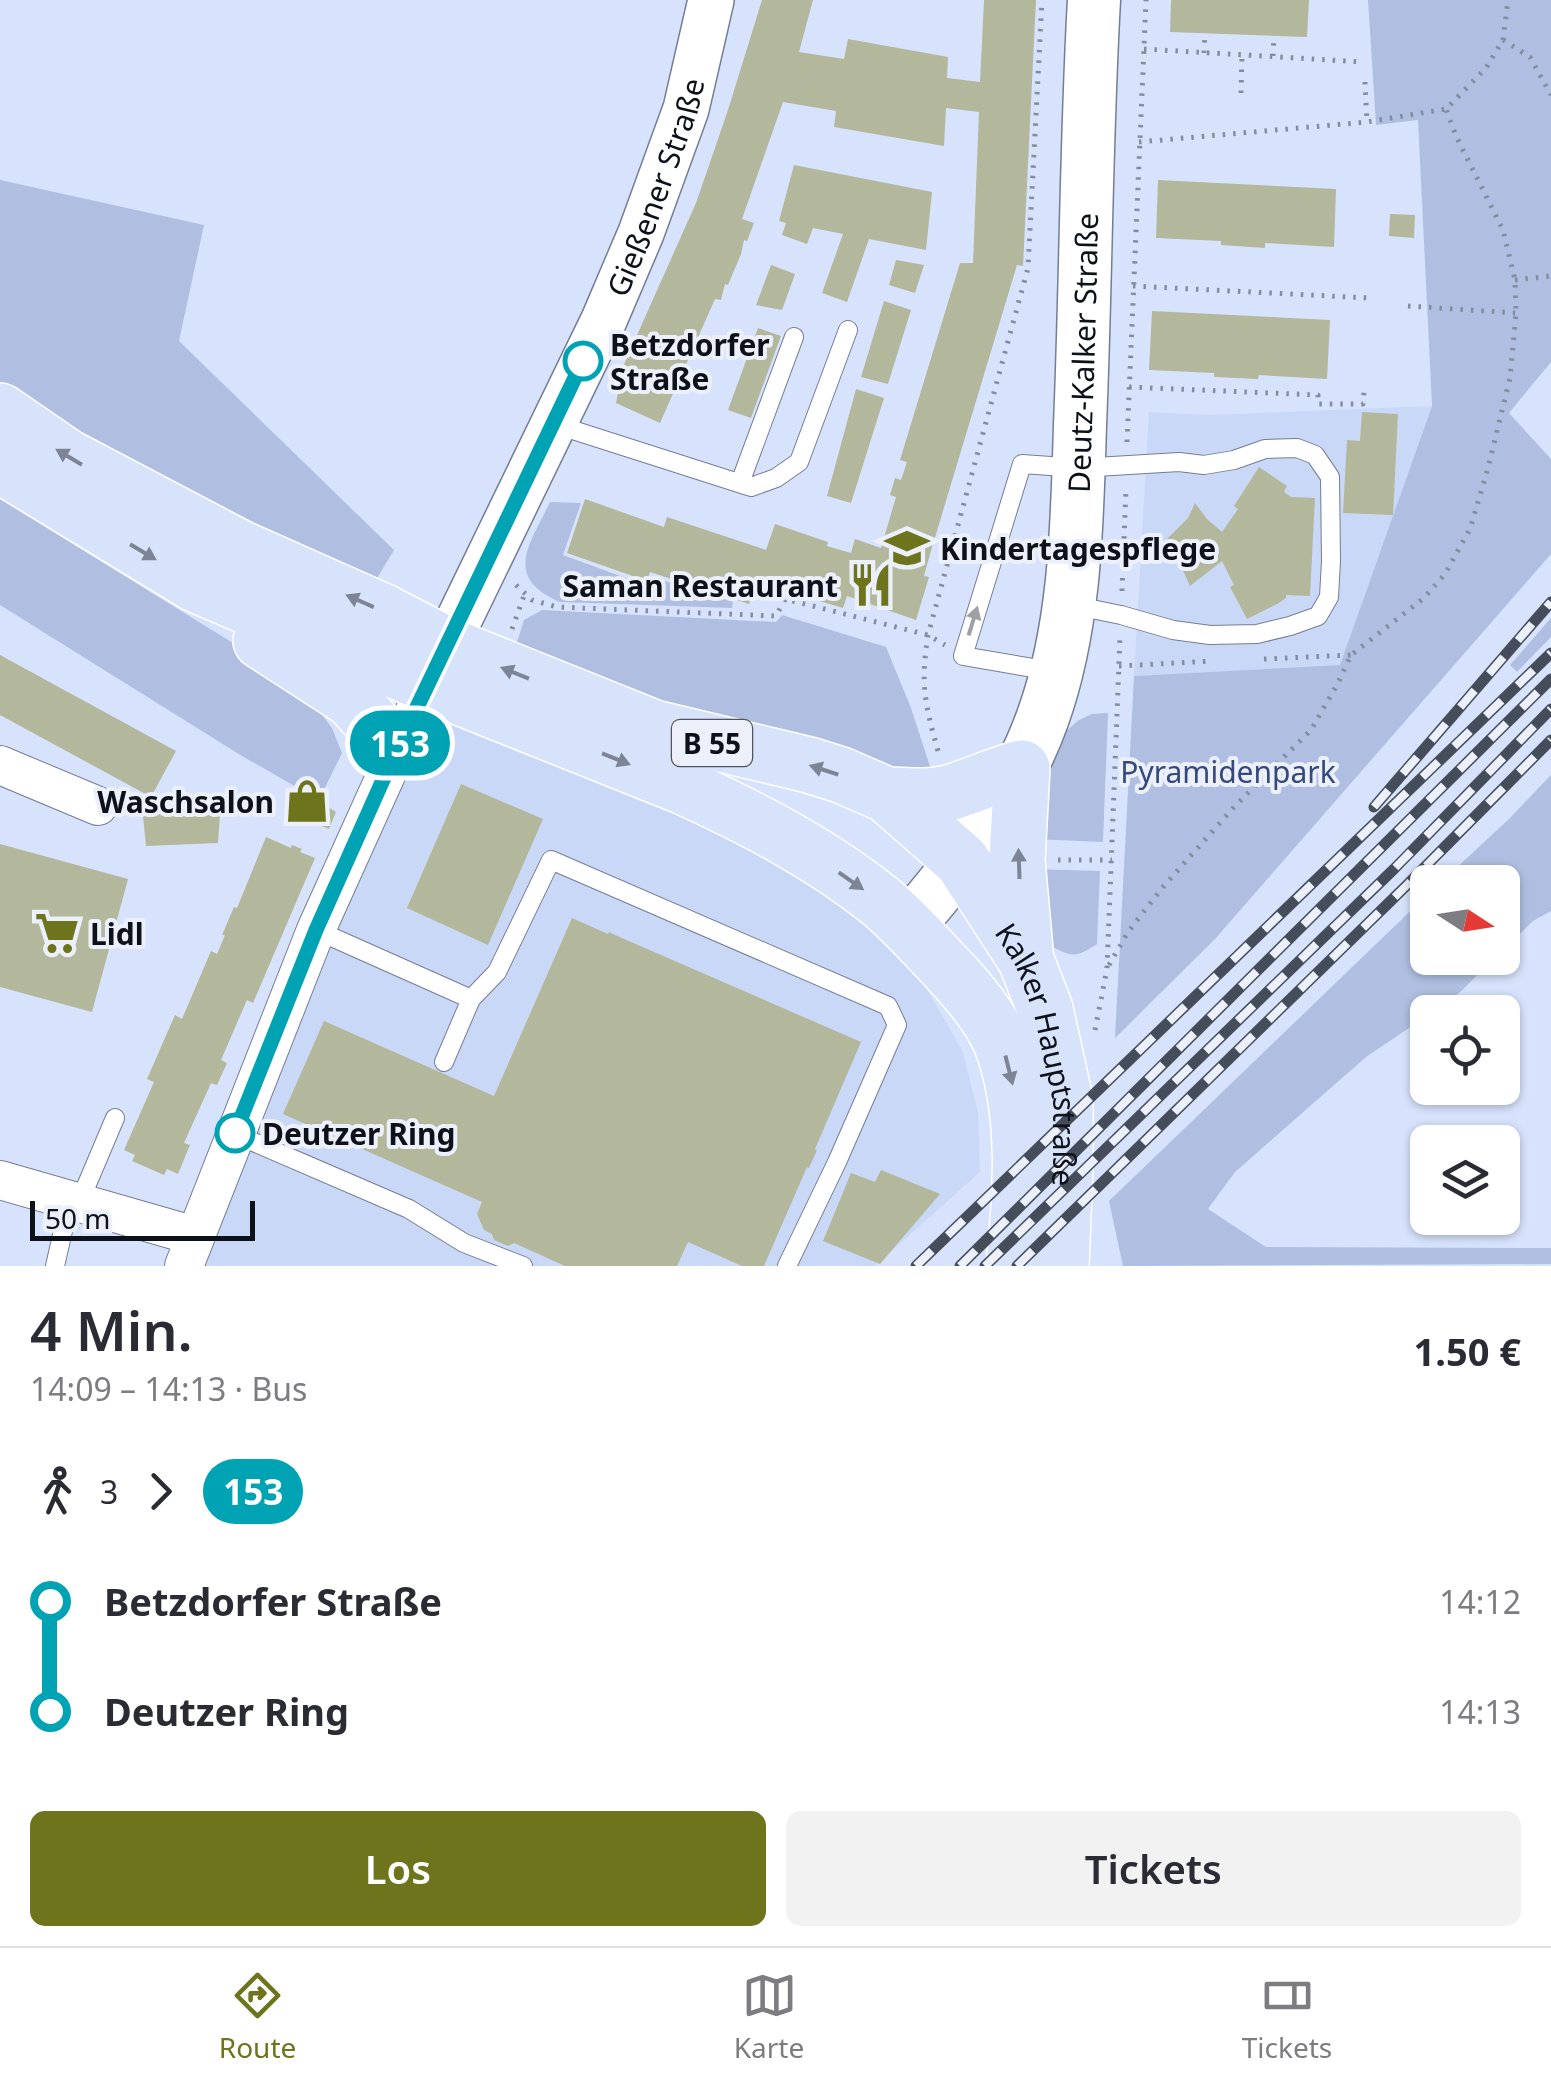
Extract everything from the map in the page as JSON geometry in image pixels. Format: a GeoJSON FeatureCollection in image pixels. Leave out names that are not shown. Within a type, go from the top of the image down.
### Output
{"type":"FeatureCollection","features":[{"type":"Feature","properties":{"kind":"main road","name":"Deutz-Kalker Straße"},"geometry":{"type":"LineString","coordinates":[[908,926],[980,837],[1022,768],[1057,672],[1076,534],[1103,467],[1086,288],[1088,97],[1094,0]]}},
{"type":"Feature","properties":{"kind":"main road","name":"B 55"},"geometry":{"type":"LineString","coordinates":[[0,411],[67,457],[240,548],[384,612],[437,665],[795,842],[908,926]]}},
{"type":"Feature","properties":{"kind":"main road","name":"B 55"},"geometry":{"type":"LineString","coordinates":[[0,465],[194,584],[437,665],[654,728],[841,775],[887,795],[962,861]]}},
{"type":"Feature","properties":{"kind":"main road"},"geometry":{"type":"LineString","coordinates":[[194,584],[266,644],[352,700],[395,753]]}},
{"type":"Feature","properties":{"kind":"main road"},"geometry":{"type":"LineString","coordinates":[[887,795],[921,797],[950,792],[1022,768],[1017,860],[1026,960]]}},
{"type":"Feature","properties":{"kind":"main road","name":"Kalker Hauptstraße"},"geometry":{"type":"LineString","coordinates":[[962,861],[1026,960],[1045,1009],[1065,1100],[1061,1266]]}},
{"type":"Feature","properties":{"kind":"main road","name":"Kalker Hauptstraße"},"geometry":{"type":"LineString","coordinates":[[908,926],[963,985],[1005,1050],[1020,1140],[1014,1266]]}},
{"type":"Feature","properties":{"kind":"street","name":"Gießener Straße"},"geometry":{"type":"LineString","coordinates":[[189,1251],[316,930],[482,568],[604,320],[686,109],[712,0]]}},
{"type":"Feature","properties":{"kind":"street"},"geometry":{"type":"LineString","coordinates":[[0,765],[98,806]]}},
{"type":"Feature","properties":{"kind":"street"},"geometry":{"type":"LineString","coordinates":[[0,1180],[74,1202],[189,1251]]}},
{"type":"Feature","properties":{"kind":"lane"},"geometry":{"type":"LineString","coordinates":[[553,423],[751,487],[776,478],[799,462],[848,330]]}},
{"type":"Feature","properties":{"kind":"lane"},"geometry":{"type":"LineString","coordinates":[[740,484],[794,336]]}},
{"type":"Feature","properties":{"kind":"lane"},"geometry":{"type":"LineString","coordinates":[[1057,672],[962,656],[1022,464],[1204,465],[1266,449],[1297,448],[1315,456],[1330,477],[1329,597],[1318,616],[1257,634],[1210,635],[1173,630],[1068,604]]}},
{"type":"Feature","properties":{"kind":"lane"},"geometry":{"type":"LineString","coordinates":[[444,1062],[471,999],[497,972],[551,860],[888,1006],[897,1025],[787,1266]]}},
{"type":"Feature","properties":{"kind":"lane"},"geometry":{"type":"LineString","coordinates":[[316,930],[471,999]]}},
{"type":"Feature","properties":{"kind":"lane"},"geometry":{"type":"LineString","coordinates":[[55,1266],[74,1202],[116,1118]]}},
{"type":"Feature","properties":{"kind":"lane"},"geometry":{"type":"LineString","coordinates":[[234,1134],[409,1209],[464,1243],[523,1266]]}},
{"type":"Feature","properties":{"kind":"path"},"geometry":{"type":"LineString","coordinates":[[924,699],[923,665],[928,635],[1028,268],[1042,0]]}},
{"type":"Feature","properties":{"kind":"path"},"geometry":{"type":"LineString","coordinates":[[1146,0],[1129,387],[1103,467],[1121,616],[1107,969],[1128,932],[1162,887],[1311,730],[1351,655],[1424,598],[1445,574],[1470,529],[1510,378],[1515,280],[1502,230],[1446,109]]}},
{"type":"Feature","properties":{"kind":"path"},"geometry":{"type":"LineString","coordinates":[[1138,142],[1367,122],[1446,109],[1486,68],[1504,40],[1508,0]]}},
{"type":"Feature","properties":{"kind":"path"},"geometry":{"type":"LineString","coordinates":[[1204,52],[1205,33]]}},
{"type":"Feature","properties":{"kind":"path"},"geometry":{"type":"LineString","coordinates":[[1273,56],[1274,36]]}},
{"type":"Feature","properties":{"kind":"path"},"geometry":{"type":"LineString","coordinates":[[1504,40],[1530,58],[1551,95]]}},
{"type":"Feature","properties":{"kind":"path"},"geometry":{"type":"LineString","coordinates":[[1144,49],[1363,62]]}},
{"type":"Feature","properties":{"kind":"path"},"geometry":{"type":"LineString","coordinates":[[1241,93],[1242,55]]}},
{"type":"Feature","properties":{"kind":"path"},"geometry":{"type":"LineString","coordinates":[[1364,82],[1367,122]]}},
{"type":"Feature","properties":{"kind":"path"},"geometry":{"type":"LineString","coordinates":[[1515,280],[1551,276]]}},
{"type":"Feature","properties":{"kind":"path"},"geometry":{"type":"LineString","coordinates":[[1133,286],[1370,298]]}},
{"type":"Feature","properties":{"kind":"path"},"geometry":{"type":"LineString","coordinates":[[1408,306],[1516,312]]}},
{"type":"Feature","properties":{"kind":"path"},"geometry":{"type":"LineString","coordinates":[[1129,387],[1318,395],[1318,404],[1363,404],[1364,392]]}},
{"type":"Feature","properties":{"kind":"path"},"geometry":{"type":"LineString","coordinates":[[482,568],[514,582],[532,600],[557,606],[776,616],[785,599],[928,635],[962,656]]}},
{"type":"Feature","properties":{"kind":"shaded area"},"geometry":{"type":"Polygon","coordinates":[[[1432,406],[1340,666],[1134,676],[1149,412],[1210,415],[1432,406]]]}},
{"type":"Feature","properties":{"kind":"shaded area"},"geometry":{"type":"Polygon","coordinates":[[[415,710],[677,811],[805,879],[859,916],[917,972],[962,1050],[978,1112],[980,1172],[875,1266],[188,1266],[415,710]]]}},
{"type":"Feature","properties":{"kind":"green space","name":"Pyramidenpark"},"geometry":{"type":"Polygon","coordinates":[[[1368,0],[1551,0],[1551,362],[1509,413],[1551,459],[1551,554],[1215,939],[1115,1038],[1134,676],[1340,665],[1432,406],[1418,120],[1376,125],[1368,0]]]}},
{"type":"Feature","properties":{"kind":"green space"},"geometry":{"type":"Polygon","coordinates":[[[0,180],[204,225],[179,341],[394,550],[373,585],[184,497],[0,387],[0,180]]]}},
{"type":"Feature","properties":{"kind":"green space"},"geometry":{"type":"Polygon","coordinates":[[[0,499],[330,703],[323,716],[342,753],[319,800],[0,605],[0,499]]]}},
{"type":"Feature","properties":{"kind":"green space"},"geometry":{"type":"Polygon","coordinates":[[[550,502],[581,503],[563,555],[645,585],[652,577],[733,602],[732,608],[560,602],[542,592],[531,582],[526,558],[550,502]]]}},
{"type":"Feature","properties":{"kind":"green space"},"geometry":{"type":"Polygon","coordinates":[[[542,610],[776,622],[782,615],[886,647],[936,785],[766,736],[522,657],[517,642],[524,620],[542,610]]]}},
{"type":"Feature","properties":{"kind":"green space"},"geometry":{"type":"Polygon","coordinates":[[[1551,618],[1551,637],[1517,672],[1510,665],[1551,618]]]}},
{"type":"Feature","properties":{"kind":"green space"},"geometry":{"type":"Polygon","coordinates":[[[1108,713],[1103,842],[1032,839],[1039,791],[1065,732],[1092,714],[1108,713]]]}},
{"type":"Feature","properties":{"kind":"green space"},"geometry":{"type":"Polygon","coordinates":[[[1551,775],[1551,911],[1520,934],[1520,865],[1459,865],[1551,775]]]}},
{"type":"Feature","properties":{"kind":"green space"},"geometry":{"type":"Polygon","coordinates":[[[1031,869],[1100,871],[1097,944],[1075,954],[1051,946],[1031,869]]]}},
{"type":"Feature","properties":{"kind":"green space"},"geometry":{"type":"Polygon","coordinates":[[[1410,911],[1410,975],[1477,975],[1456,995],[1410,995],[1410,1027],[1366,1057],[1235,1172],[1208,1209],[1266,1247],[1551,1248],[1551,1264],[1123,1266],[1109,1201],[1410,911]]]}},
{"type":"Feature","properties":{"kind":"building"},"geometry":{"type":"Polygon","coordinates":[[[762,0],[813,0],[799,52],[844,59],[848,39],[948,57],[947,78],[980,82],[984,0],[1036,0],[1023,266],[1017,265],[930,554],[924,576],[929,577],[916,620],[847,596],[843,608],[756,582],[749,604],[650,572],[647,581],[567,553],[585,499],[664,527],[667,517],[766,550],[775,524],[851,553],[855,539],[881,548],[896,497],[890,495],[895,478],[901,480],[907,462],[900,460],[960,263],[973,263],[979,112],[946,108],[944,146],[834,127],[836,111],[783,102],[742,219],[754,223],[660,423],[616,403],[620,382],[617,380],[696,203],[762,0]]]}},
{"type":"Feature","properties":{"kind":"building"},"geometry":{"type":"Polygon","coordinates":[[[1171,0],[1309,0],[1307,37],[1170,32],[1171,0]]]}},
{"type":"Feature","properties":{"kind":"building"},"geometry":{"type":"Polygon","coordinates":[[[794,165],[932,192],[926,250],[869,239],[847,302],[822,293],[843,234],[813,228],[807,244],[782,235],[786,223],[779,221],[794,165]]]}},
{"type":"Feature","properties":{"kind":"building"},"geometry":{"type":"Polygon","coordinates":[[[1158,180],[1336,189],[1334,247],[1265,243],[1265,248],[1156,238],[1158,180]]]}},
{"type":"Feature","properties":{"kind":"building"},"geometry":{"type":"Polygon","coordinates":[[[1390,214],[1415,215],[1414,238],[1389,236],[1390,214]]]}},
{"type":"Feature","properties":{"kind":"building"},"geometry":{"type":"Polygon","coordinates":[[[896,260],[924,265],[915,293],[889,285],[896,260]]]}},
{"type":"Feature","properties":{"kind":"building"},"geometry":{"type":"Polygon","coordinates":[[[771,265],[795,274],[782,310],[756,305],[771,265]]]}},
{"type":"Feature","properties":{"kind":"building"},"geometry":{"type":"Polygon","coordinates":[[[884,301],[911,310],[888,384],[861,377],[884,301]]]}},
{"type":"Feature","properties":{"kind":"building"},"geometry":{"type":"Polygon","coordinates":[[[1152,311],[1330,320],[1327,379],[1214,377],[1214,373],[1149,370],[1152,311]]]}},
{"type":"Feature","properties":{"kind":"building"},"geometry":{"type":"Polygon","coordinates":[[[758,328],[781,336],[751,418],[728,410],[758,328]]]}},
{"type":"Feature","properties":{"kind":"building"},"geometry":{"type":"Polygon","coordinates":[[[856,389],[884,398],[851,503],[827,496],[856,389]]]}},
{"type":"Feature","properties":{"kind":"building"},"geometry":{"type":"Polygon","coordinates":[[[1362,412],[1398,414],[1393,515],[1343,513],[1347,440],[1360,441],[1362,412]]]}},
{"type":"Feature","properties":{"kind":"building"},"geometry":{"type":"Polygon","coordinates":[[[1259,467],[1287,486],[1284,492],[1291,497],[1315,498],[1310,596],[1286,595],[1247,619],[1222,561],[1190,586],[1180,564],[1162,544],[1188,518],[1195,503],[1222,532],[1259,467]]]}},
{"type":"Feature","properties":{"kind":"building"},"geometry":{"type":"Polygon","coordinates":[[[0,655],[176,751],[151,797],[0,715],[0,655]]]}},
{"type":"Feature","properties":{"kind":"building"},"geometry":{"type":"Polygon","coordinates":[[[461,784],[543,819],[488,945],[407,908],[461,784]]]}},
{"type":"Feature","properties":{"kind":"building","name":"Waschsalon"},"geometry":{"type":"Polygon","coordinates":[[[301,790],[336,812],[329,829],[291,813],[301,790]]]}},
{"type":"Feature","properties":{"kind":"building"},"geometry":{"type":"Polygon","coordinates":[[[177,812],[220,815],[218,843],[146,846],[143,816],[177,812]]]}},
{"type":"Feature","properties":{"kind":"building"},"geometry":{"type":"Polygon","coordinates":[[[266,837],[302,849],[300,852],[315,858],[253,1003],[247,1000],[221,1060],[227,1063],[217,1085],[211,1083],[184,1143],[190,1145],[178,1174],[167,1169],[164,1175],[132,1161],[135,1155],[124,1150],[154,1082],[147,1079],[175,1015],[182,1019],[211,951],[217,954],[266,837]]]}},
{"type":"Feature","properties":{"kind":"building","name":"Lidl"},"geometry":{"type":"Polygon","coordinates":[[[0,844],[128,879],[92,1012],[0,987],[0,844]]]}},
{"type":"Feature","properties":{"kind":"building"},"geometry":{"type":"Polygon","coordinates":[[[572,918],[861,1042],[764,1266],[742,1266],[688,1242],[677,1266],[565,1266],[514,1243],[508,1246],[494,1240],[477,1214],[482,1202],[283,1114],[324,1021],[494,1096],[572,918]]]}},
{"type":"Feature","properties":{"kind":"building"},"geometry":{"type":"Polygon","coordinates":[[[881,1170],[940,1194],[880,1264],[823,1241],[851,1173],[875,1182],[881,1170]]]}},
{"type":"Feature","properties":{"kind":"railway"},"geometry":{"type":"LineString","coordinates":[[1374,807],[1551,602]]}},
{"type":"Feature","properties":{"kind":"railway"},"geometry":{"type":"LineString","coordinates":[[916,1266],[1551,653]]}},
{"type":"Feature","properties":{"kind":"railway"},"geometry":{"type":"LineString","coordinates":[[960,1266],[1551,679]]}},
{"type":"Feature","properties":{"kind":"railway"},"geometry":{"type":"LineString","coordinates":[[985,1266],[1394,869],[1551,709]]}},
{"type":"Feature","properties":{"kind":"railway"},"geometry":{"type":"LineString","coordinates":[[1017,1266],[1551,740]]}},
{"type":"Feature","properties":{"kind":"bus line","name":"153"},"geometry":{"type":"LineString","coordinates":[[235,1133],[316,930],[395,753],[583,361]]}},
{"type":"Feature","properties":{"kind":"place","name":"Betzdorfer Straße"},"geometry":{"type":"Point","coordinates":[583,361]}},
{"type":"Feature","properties":{"kind":"place","name":"Kindertagespflege"},"geometry":{"type":"Point","coordinates":[907,548]}},
{"type":"Feature","properties":{"kind":"place","name":"Saman Restaurant"},"geometry":{"type":"Point","coordinates":[871,585]}},
{"type":"Feature","properties":{"kind":"place","name":"Waschsalon"},"geometry":{"type":"Point","coordinates":[307,801]}},
{"type":"Feature","properties":{"kind":"place","name":"Lidl"},"geometry":{"type":"Point","coordinates":[57,933]}},
{"type":"Feature","properties":{"kind":"place","name":"Deutzer Ring"},"geometry":{"type":"Point","coordinates":[235,1133]}}]}
